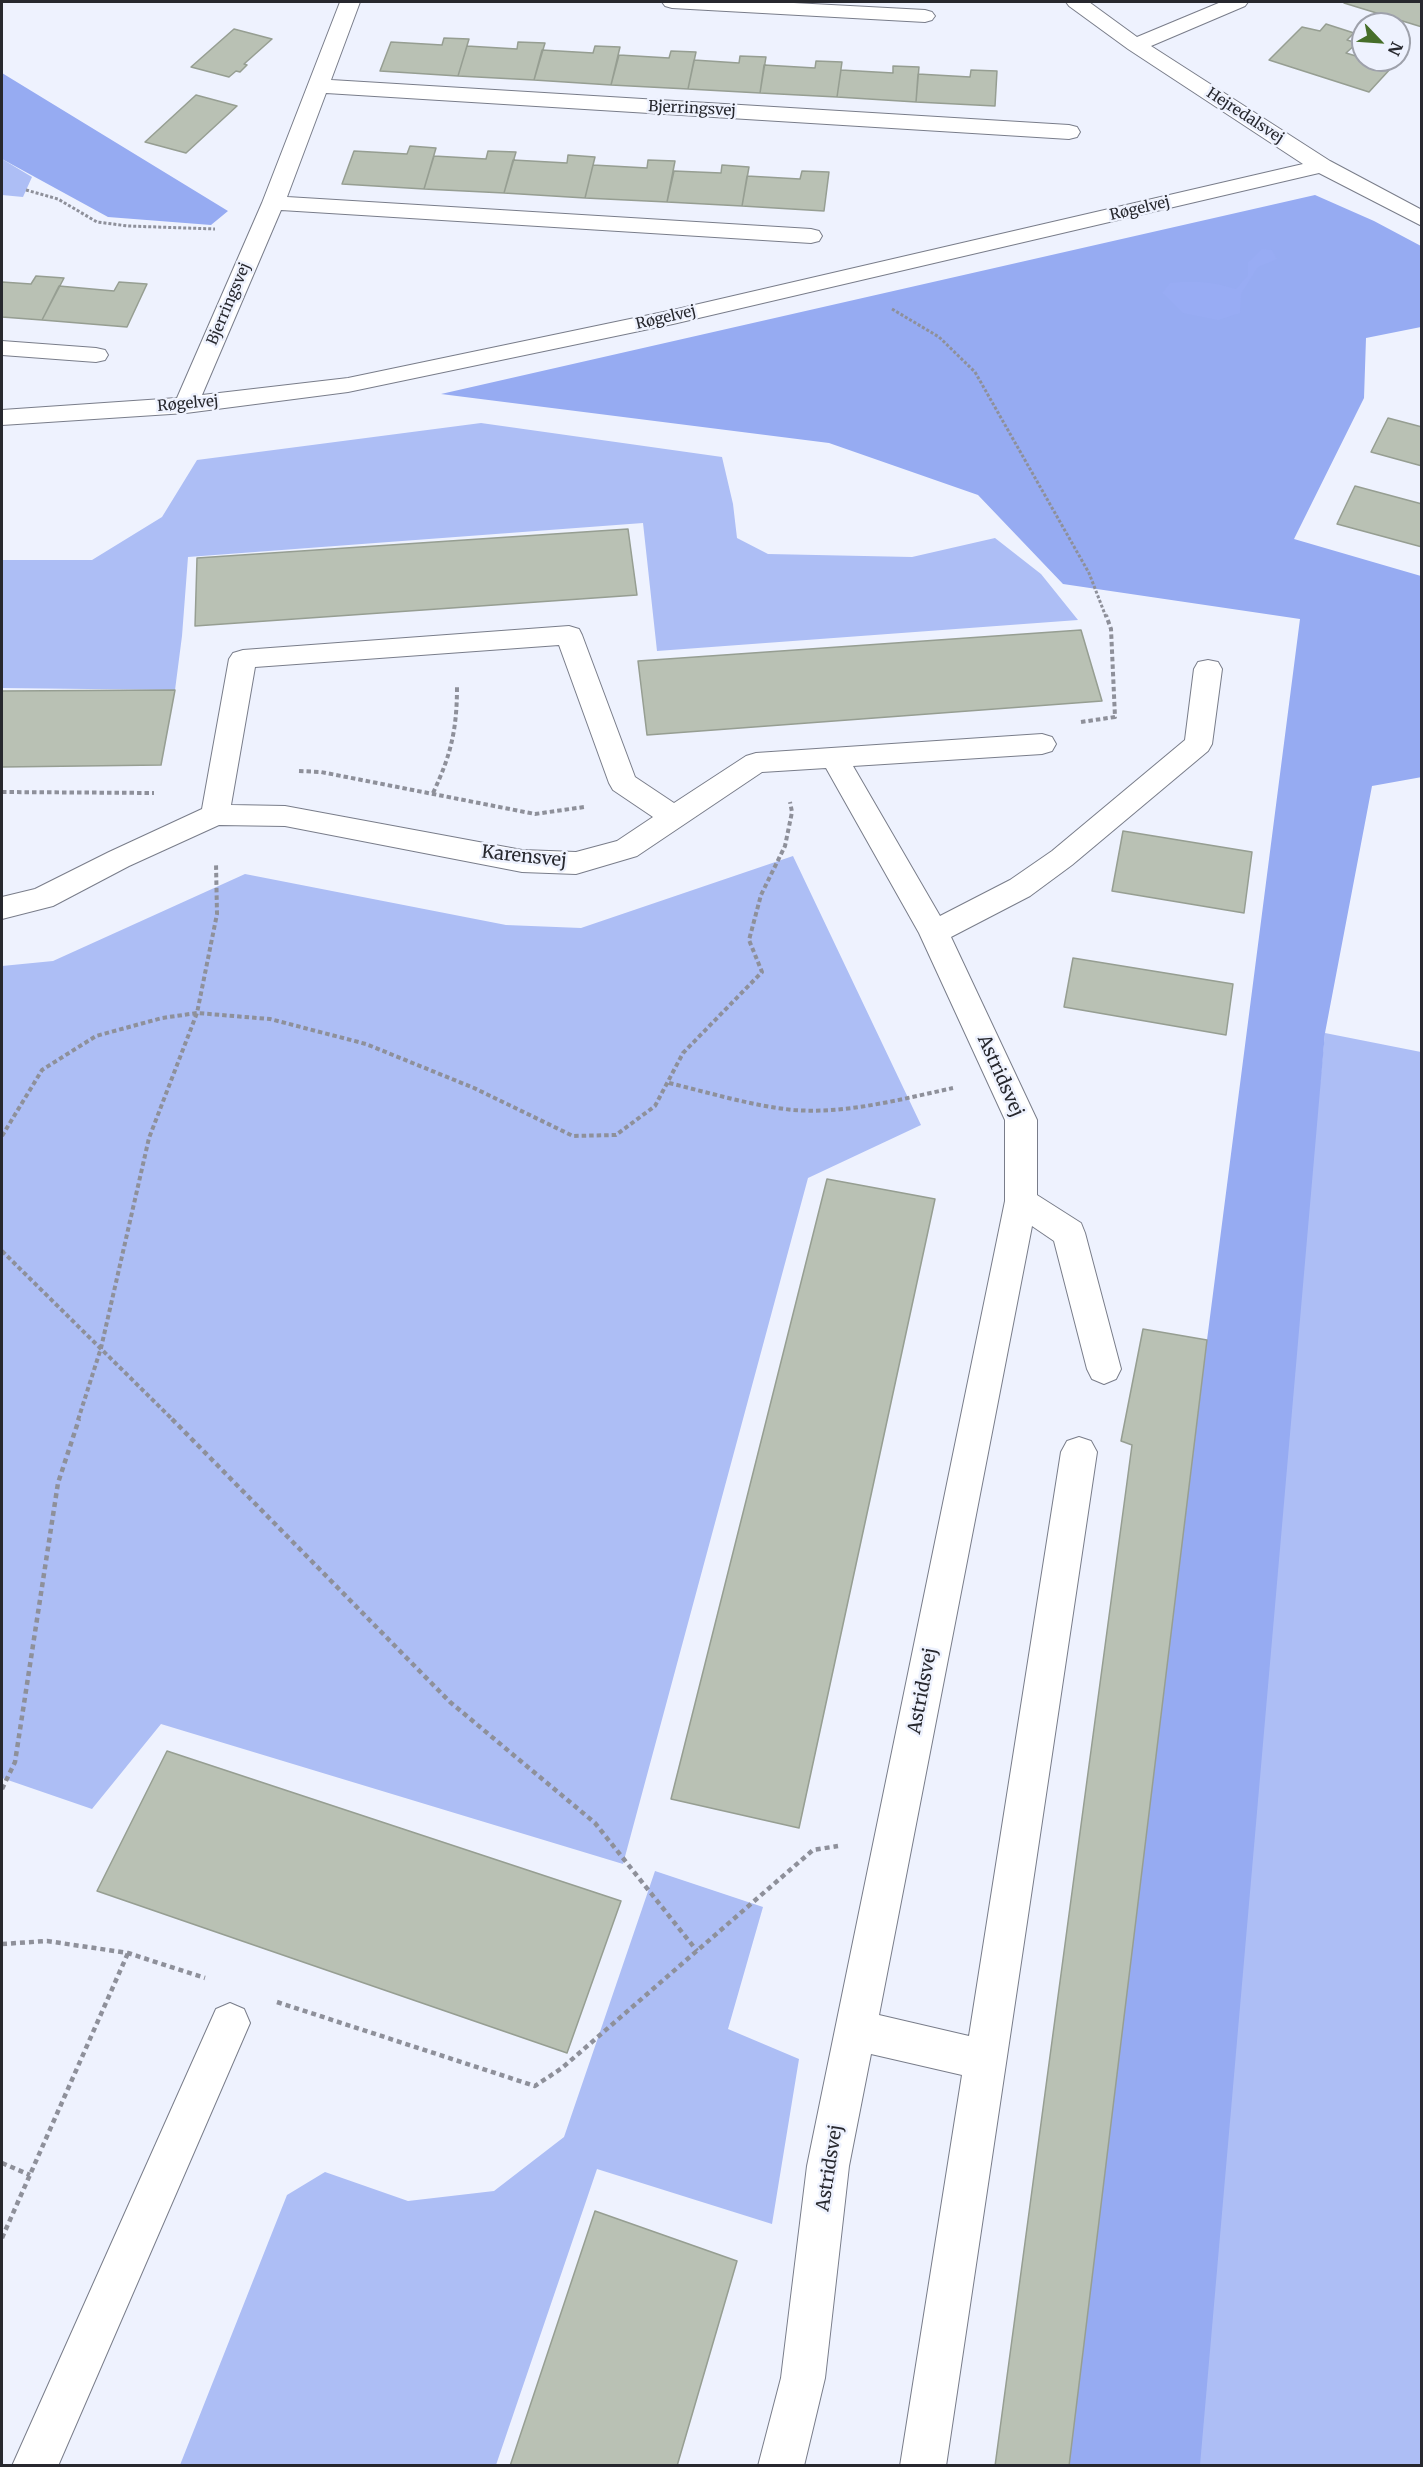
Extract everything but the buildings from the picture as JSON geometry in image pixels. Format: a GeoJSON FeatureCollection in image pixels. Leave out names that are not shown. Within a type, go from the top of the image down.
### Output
{"type":"FeatureCollection","features":[{"type":"Feature","properties":{"kind":"street","name":"Bjerringsvej"},"geometry":{"type":"LineString","coordinates":[[186,405],[273,203],[350,2]]}},
{"type":"Feature","properties":{"kind":"street"},"geometry":{"type":"LineString","coordinates":[[672,2],[925,15]]}},
{"type":"Feature","properties":{"kind":"street","name":"Hejredalsvej"},"geometry":{"type":"LineString","coordinates":[[1076,2],[1135,45],[1322,166],[1422,219]]}},
{"type":"Feature","properties":{"kind":"street"},"geometry":{"type":"LineString","coordinates":[[1135,45],[1238,2]]}},
{"type":"Feature","properties":{"kind":"street","name":"Bjerringsvej"},"geometry":{"type":"LineString","coordinates":[[316,86],[1069,132]]}},
{"type":"Feature","properties":{"kind":"street","name":"Røgelvej"},"geometry":{"type":"LineString","coordinates":[[2,418],[186,405],[372,381],[477,360],[843,278],[1322,166]]}},
{"type":"Feature","properties":{"kind":"street"},"geometry":{"type":"LineString","coordinates":[[273,203],[811,236]]}},
{"type":"Feature","properties":{"kind":"street"},"geometry":{"type":"LineString","coordinates":[[2,348],[96,355]]}},
{"type":"Feature","properties":{"kind":"street"},"geometry":{"type":"LineString","coordinates":[[219,793],[243,659],[569,635],[623,783],[674,817]]}},
{"type":"Feature","properties":{"kind":"street"},"geometry":{"type":"LineString","coordinates":[[934,932],[1020,888],[1062,858],[1198,744],[1208,669]]}},
{"type":"Feature","properties":{"kind":"street","name":"Karensvej"},"geometry":{"type":"LineString","coordinates":[[2,908],[43,898],[119,859],[219,793],[285,816],[522,861],[576,863],[627,849],[756,764],[1042,744]]}},
{"type":"Feature","properties":{"kind":"street","name":"Astridsvej"},"geometry":{"type":"LineString","coordinates":[[781,2466],[803,2378],[828,2166],[1021,1201],[1021,1120],[934,932],[834,758]]}},
{"type":"Feature","properties":{"kind":"street"},"geometry":{"type":"LineString","coordinates":[[1021,1201],[1069,1233],[1104,1369]]}},
{"type":"Feature","properties":{"kind":"street"},"geometry":{"type":"LineString","coordinates":[[923,2466],[1079,1452]]}},
{"type":"Feature","properties":{"kind":"street"},"geometry":{"type":"LineString","coordinates":[[35,2466],[230,2023]]}},
{"type":"Feature","properties":{"kind":"street"},"geometry":{"type":"LineString","coordinates":[[856,2030],[985,2060]]}},
{"type":"Feature","properties":{"kind":"path"},"geometry":{"type":"LineString","coordinates":[[26,190],[58,199],[97,222],[128,226],[261,231]]}},
{"type":"Feature","properties":{"kind":"path"},"geometry":{"type":"LineString","coordinates":[[843,278],[939,338],[975,372],[1089,573],[1111,629],[1114,717],[1040,727],[1042,744]]}},
{"type":"Feature","properties":{"kind":"path"},"geometry":{"type":"LineString","coordinates":[[433,793],[448,762],[457,715],[457,644]]}},
{"type":"Feature","properties":{"kind":"path"},"geometry":{"type":"LineString","coordinates":[[2,1136],[42,1070],[96,1036],[162,1018],[197,1013],[270,1019],[366,1044],[474,1088],[573,1136],[616,1135],[655,1106],[669,1083],[682,1053],[762,972],[749,940],[761,895],[785,846],[792,812],[783,761]]}},
{"type":"Feature","properties":{"kind":"path"},"geometry":{"type":"LineString","coordinates":[[2,792],[219,793],[321,772],[535,814],[602,805],[642,795]]}},
{"type":"Feature","properties":{"kind":"path"},"geometry":{"type":"LineString","coordinates":[[2,1789],[15,1762],[58,1483],[101,1348],[149,1138],[197,1013],[217,914],[219,793]]}},
{"type":"Feature","properties":{"kind":"path"},"geometry":{"type":"LineString","coordinates":[[669,1083],[776,1108],[807,1110],[861,1106],[1001,1077]]}},
{"type":"Feature","properties":{"kind":"path"},"geometry":{"type":"LineString","coordinates":[[2,1251],[101,1348],[450,1702],[595,1823],[696,1951]]}},
{"type":"Feature","properties":{"kind":"path"},"geometry":{"type":"LineString","coordinates":[[265,1998],[535,2086],[562,2068],[813,1850],[895,1835]]}},
{"type":"Feature","properties":{"kind":"path"},"geometry":{"type":"LineString","coordinates":[[2,1944],[47,1941],[128,1953],[212,1980]]}},
{"type":"Feature","properties":{"kind":"path"},"geometry":{"type":"LineString","coordinates":[[2,2238],[128,1953]]}},
{"type":"Feature","properties":{"kind":"path"},"geometry":{"type":"LineString","coordinates":[[2,2163],[30,2175]]}},
{"type":"Feature","properties":{"kind":"shaded area"},"geometry":{"type":"Polygon","coordinates":[[[2,73],[228,211],[211,225],[108,217],[2,159],[2,73]]]}},
{"type":"Feature","properties":{"kind":"shaded area"},"geometry":{"type":"Polygon","coordinates":[[[2,159],[32,177],[23,197],[2,195],[2,159]]]}},
{"type":"Feature","properties":{"kind":"shaded area"},"geometry":{"type":"Polygon","coordinates":[[[1315,195],[1374,221],[1421,246],[1421,327],[1366,338],[1364,398],[1294,539],[1421,576],[1422,777],[1372,786],[1325,1033],[1200,2465],[1069,2465],[1207,1340],[1300,619],[1063,584],[978,495],[829,443],[441,394],[1315,195]]]}},
{"type":"Feature","properties":{"kind":"shaded area"},"geometry":{"type":"Polygon","coordinates":[[[1262,249],[1272,250],[1277,259],[1258,267],[1241,294],[1240,313],[1218,320],[1183,313],[1162,293],[1170,283],[1179,282],[1204,282],[1236,289],[1248,275],[1248,262],[1262,249]]]}},
{"type":"Feature","properties":{"kind":"shaded area"},"geometry":{"type":"Polygon","coordinates":[[[481,423],[722,457],[733,504],[737,538],[768,554],[912,557],[995,538],[1041,574],[1078,620],[657,651],[643,523],[188,557],[175,690],[2,688],[2,560],[92,560],[162,517],[197,460],[481,423]]]}},
{"type":"Feature","properties":{"kind":"shaded area"},"geometry":{"type":"Polygon","coordinates":[[[793,856],[921,1125],[808,1178],[623,1864],[161,1724],[92,1809],[2,1778],[2,966],[53,961],[245,874],[506,925],[581,928],[793,856]]]}},
{"type":"Feature","properties":{"kind":"shaded area"},"geometry":{"type":"Polygon","coordinates":[[[1325,1033],[1421,1052],[1421,2465],[1194,2466],[1233,1941],[1325,1033]]]}},
{"type":"Feature","properties":{"kind":"shaded area"},"geometry":{"type":"Polygon","coordinates":[[[655,1871],[763,1907],[728,2029],[799,2059],[772,2224],[597,2169],[496,2465],[180,2465],[287,2195],[325,2172],[408,2201],[494,2191],[564,2137],[655,1871]]]}}]}
